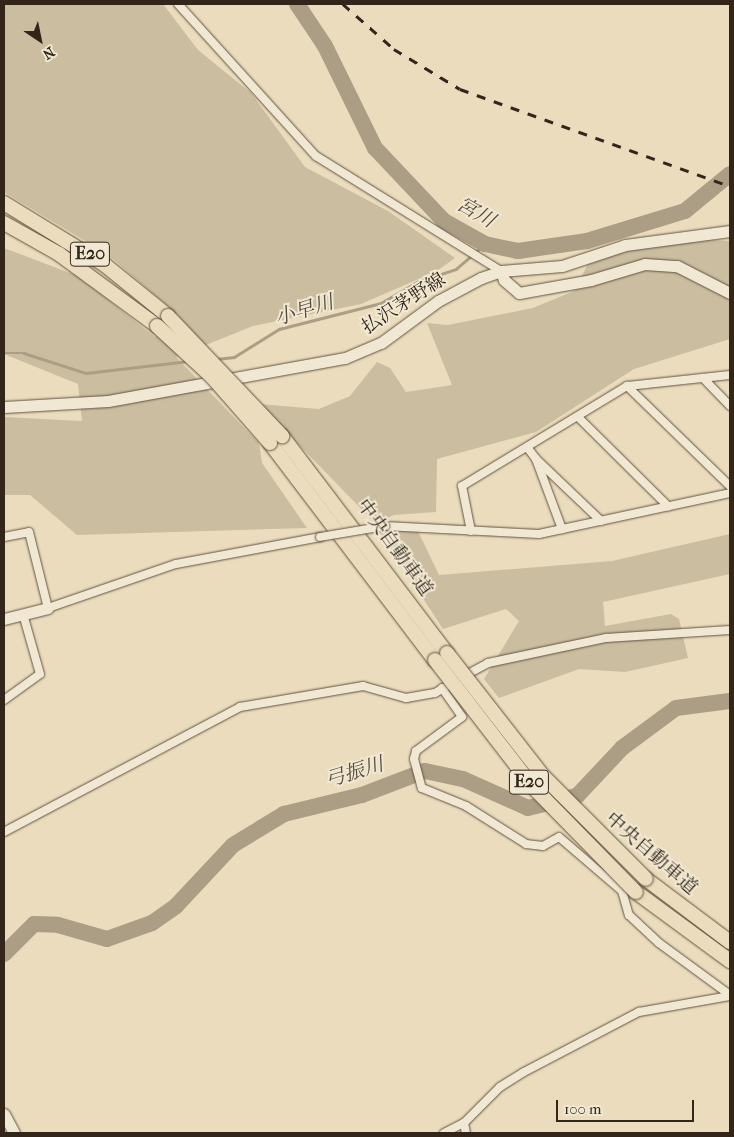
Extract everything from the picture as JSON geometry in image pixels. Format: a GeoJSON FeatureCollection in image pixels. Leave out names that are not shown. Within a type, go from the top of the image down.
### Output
{"type":"FeatureCollection","features":[{"type":"Feature","properties":{"kind":"highway","name":"中央自動車道"},"geometry":{"type":"LineString","coordinates":[[4,203],[104,264],[168,316],[282,436],[533,787],[636,892],[730,961]]}},
{"type":"Feature","properties":{"kind":"highway","name":"中央自動車道"},"geometry":{"type":"LineString","coordinates":[[4,223],[59,254],[158,326],[212,377],[270,443],[441,656],[544,777],[646,879],[730,942]]}},
{"type":"Feature","properties":{"kind":"main road","name":"払沢茅野線"},"geometry":{"type":"LineString","coordinates":[[4,407],[108,401],[345,358],[381,343],[438,301],[501,271],[562,266],[625,245],[730,230]]}},
{"type":"Feature","properties":{"kind":"main road"},"geometry":{"type":"LineString","coordinates":[[501,271],[504,280],[518,293],[591,280],[645,264],[677,266],[730,292]]}},
{"type":"Feature","properties":{"kind":"main road"},"geometry":{"type":"LineString","coordinates":[[4,619],[48,608]]}},
{"type":"Feature","properties":{"kind":"main road"},"geometry":{"type":"LineString","coordinates":[[4,1114],[14,1133]]}},
{"type":"Feature","properties":{"kind":"street"},"geometry":{"type":"LineString","coordinates":[[178,4],[316,156],[501,271]]}},
{"type":"Feature","properties":{"kind":"street"},"geometry":{"type":"LineString","coordinates":[[472,531],[462,486],[627,386],[730,375]]}},
{"type":"Feature","properties":{"kind":"street"},"geometry":{"type":"LineString","coordinates":[[704,378],[730,406]]}},
{"type":"Feature","properties":{"kind":"street"},"geometry":{"type":"LineString","coordinates":[[627,386],[730,486]]}},
{"type":"Feature","properties":{"kind":"street"},"geometry":{"type":"LineString","coordinates":[[578,417],[668,506]]}},
{"type":"Feature","properties":{"kind":"street"},"geometry":{"type":"LineString","coordinates":[[527,447],[601,521]]}},
{"type":"Feature","properties":{"kind":"street"},"geometry":{"type":"LineString","coordinates":[[536,458],[562,529]]}},
{"type":"Feature","properties":{"kind":"street"},"geometry":{"type":"LineString","coordinates":[[4,537],[29,532],[48,608],[176,564],[385,526],[539,534],[730,493]]}},
{"type":"Feature","properties":{"kind":"street"},"geometry":{"type":"LineString","coordinates":[[4,700],[40,674],[23,614]]}},
{"type":"Feature","properties":{"kind":"street"},"geometry":{"type":"LineString","coordinates":[[4,832],[240,707],[363,686],[406,698],[442,688],[488,663],[526,653],[606,638],[730,630]]}},
{"type":"Feature","properties":{"kind":"street"},"geometry":{"type":"LineString","coordinates":[[442,688],[462,717],[424,743],[414,759],[422,788],[466,806],[526,844],[543,846],[559,837],[622,891],[629,915],[730,995]]}},
{"type":"Feature","properties":{"kind":"street"},"geometry":{"type":"LineString","coordinates":[[444,1133],[464,1123],[500,1087],[524,1072],[639,1012],[730,995]]}},
{"type":"Feature","properties":{"kind":"street"},"geometry":{"type":"LineString","coordinates":[[464,1123],[466,1133]]}},
{"type":"Feature","properties":{"kind":"shaded area"},"geometry":{"type":"Polygon","coordinates":[[[4,4],[163,4],[198,50],[251,93],[305,167],[388,211],[455,258],[437,271],[361,304],[253,326],[176,357],[259,443],[262,463],[307,528],[77,535],[30,495],[4,495],[4,417],[82,421],[78,384],[4,354],[4,248],[78,276],[155,337],[179,316],[107,254],[4,192],[4,4]]]}},
{"type":"Feature","properties":{"kind":"shaded area"},"geometry":{"type":"Polygon","coordinates":[[[683,239],[730,241],[730,339],[634,369],[536,432],[437,459],[436,512],[394,515],[375,523],[259,404],[319,409],[350,396],[377,362],[390,368],[406,392],[452,385],[427,323],[448,325],[533,308],[574,291],[590,260],[683,239]]]}},
{"type":"Feature","properties":{"kind":"shaded area"},"geometry":{"type":"Polygon","coordinates":[[[417,529],[439,575],[612,561],[730,534],[730,574],[603,602],[605,626],[671,614],[679,619],[688,658],[625,672],[579,669],[499,698],[484,679],[519,621],[506,609],[443,629],[379,531],[417,529]]]}},
{"type":"Feature","properties":{"kind":"waterway","name":"宮川"},"geometry":{"type":"LineString","coordinates":[[297,4],[325,46],[375,148],[444,221],[485,244],[518,251],[587,241],[685,211],[730,174]]}},
{"type":"Feature","properties":{"kind":"waterway","name":"小早川"},"geometry":{"type":"LineString","coordinates":[[216,359],[234,357],[279,329],[381,303],[417,282],[456,269],[485,244]]}},
{"type":"Feature","properties":{"kind":"waterway","name":"小早川"},"geometry":{"type":"LineString","coordinates":[[4,353],[24,353],[86,373],[188,361]]}},
{"type":"Feature","properties":{"kind":"waterway","name":"弓振川"},"geometry":{"type":"LineString","coordinates":[[4,954],[34,924],[58,925],[107,939],[152,923],[176,906],[233,845],[284,814],[362,795],[425,771],[463,779],[528,808],[577,796],[622,748],[676,708],[730,701]]}},
{"type":"Feature","properties":{"kind":"railway"},"geometry":{"type":"LineString","coordinates":[[343,4],[394,49],[460,89],[730,186]]}}]}
